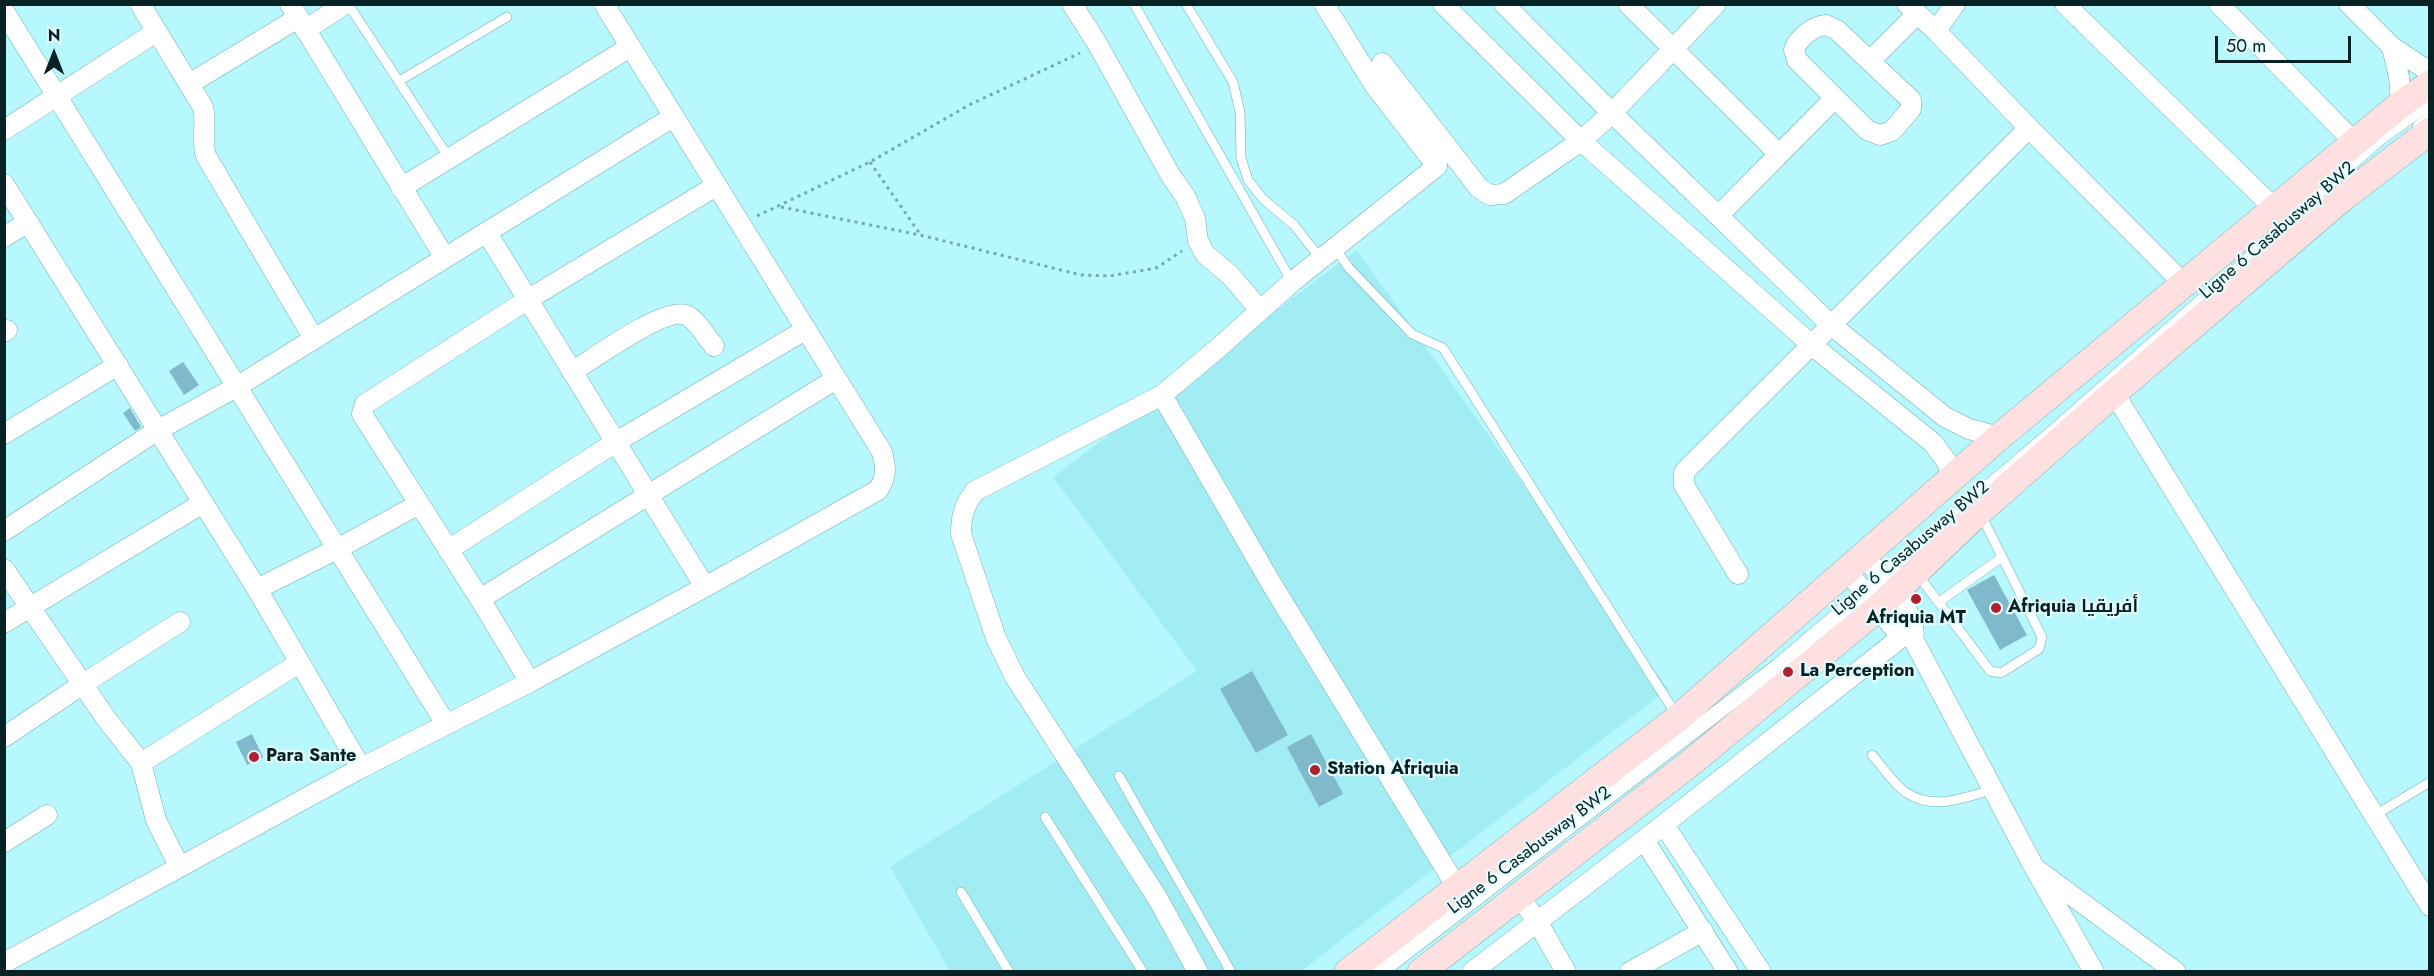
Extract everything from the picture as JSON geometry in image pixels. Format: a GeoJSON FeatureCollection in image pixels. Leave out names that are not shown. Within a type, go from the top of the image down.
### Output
{"type":"FeatureCollection","features":[{"type":"Feature","properties":{"kind":"main road"},"geometry":{"type":"LineString","coordinates":[[1421,972],[1694,761],[1872,584],[1952,479],[1999,437],[2401,104],[2430,84]]}},
{"type":"Feature","properties":{"kind":"main road"},"geometry":{"type":"LineString","coordinates":[[1348,972],[1678,718],[1872,584],[1917,573],[1979,512],[2114,393],[2340,201],[2430,130]]}},
{"type":"Feature","properties":{"kind":"street"},"geometry":{"type":"LineString","coordinates":[[140,4],[203,107],[206,156],[314,339]]}},
{"type":"Feature","properties":{"kind":"street"},"geometry":{"type":"LineString","coordinates":[[189,84],[297,17],[347,4]]}},
{"type":"Feature","properties":{"kind":"street"},"geometry":{"type":"LineString","coordinates":[[8,962],[361,768],[530,682],[705,587],[878,489],[884,481],[885,465],[882,452],[604,4]]}},
{"type":"Feature","properties":{"kind":"street"},"geometry":{"type":"LineString","coordinates":[[1071,4],[1098,45],[1171,176],[1185,196],[1195,218],[1198,241],[1205,254],[1230,275],[1260,310]]}},
{"type":"Feature","properties":{"kind":"street"},"geometry":{"type":"LineString","coordinates":[[1198,972],[1158,899],[1003,656],[961,534],[961,520],[966,503],[975,491],[1162,396],[1292,282],[1437,166],[1375,86],[1324,4]]}},
{"type":"Feature","properties":{"kind":"street"},"geometry":{"type":"LineString","coordinates":[[1443,4],[1581,141],[1813,346],[1926,438],[1943,455],[1952,479]]}},
{"type":"Feature","properties":{"kind":"street"},"geometry":{"type":"LineString","coordinates":[[1504,4],[1612,113],[1830,324],[1945,417],[1969,429],[1999,437]]}},
{"type":"Feature","properties":{"kind":"street"},"geometry":{"type":"LineString","coordinates":[[1628,4],[1779,154]]}},
{"type":"Feature","properties":{"kind":"street"},"geometry":{"type":"LineString","coordinates":[[1382,63],[1479,188],[1490,195],[1497,196],[1511,190],[1581,141],[1612,113],[1716,4]]}},
{"type":"Feature","properties":{"kind":"street"},"geometry":{"type":"LineString","coordinates":[[2065,4],[2275,209]]}},
{"type":"Feature","properties":{"kind":"street"},"geometry":{"type":"LineString","coordinates":[[2219,4],[2355,143]]}},
{"type":"Feature","properties":{"kind":"street"},"geometry":{"type":"LineString","coordinates":[[2349,4],[2392,47],[2430,72]]}},
{"type":"Feature","properties":{"kind":"street"},"geometry":{"type":"LineString","coordinates":[[1936,31],[1953,5]]}},
{"type":"Feature","properties":{"kind":"street"},"geometry":{"type":"LineString","coordinates":[[1870,61],[1912,9],[2184,284]]}},
{"type":"Feature","properties":{"kind":"street"},"geometry":{"type":"LineString","coordinates":[[4,11],[446,724]]}},
{"type":"Feature","properties":{"kind":"street"},"geometry":{"type":"LineString","coordinates":[[297,17],[445,258]]}},
{"type":"Feature","properties":{"kind":"street"},"geometry":{"type":"LineString","coordinates":[[1816,26],[1832,27],[1911,100],[1911,109],[1892,130],[1880,135],[1873,134],[1835,98],[1797,60],[1794,50],[1797,43],[1816,26]]}},
{"type":"Feature","properties":{"kind":"street"},"geometry":{"type":"LineString","coordinates":[[4,130],[156,32]]}},
{"type":"Feature","properties":{"kind":"street"},"geometry":{"type":"LineString","coordinates":[[401,188],[630,47]]}},
{"type":"Feature","properties":{"kind":"street"},"geometry":{"type":"LineString","coordinates":[[2392,47],[2399,77],[2401,104]]}},
{"type":"Feature","properties":{"kind":"street"},"geometry":{"type":"LineString","coordinates":[[1718,216],[1835,98]]}},
{"type":"Feature","properties":{"kind":"street"},"geometry":{"type":"LineString","coordinates":[[4,531],[158,430],[238,386],[673,117]]}},
{"type":"Feature","properties":{"kind":"street"},"geometry":{"type":"LineString","coordinates":[[1738,574],[1684,485],[1684,472],[1813,346],[1830,324],[2029,128]]}},
{"type":"Feature","properties":{"kind":"street"},"geometry":{"type":"LineString","coordinates":[[4,184],[257,589],[361,768]]}},
{"type":"Feature","properties":{"kind":"street"},"geometry":{"type":"LineString","coordinates":[[530,682],[362,414],[365,404],[527,300],[716,186]]}},
{"type":"Feature","properties":{"kind":"street"},"geometry":{"type":"LineString","coordinates":[[4,237],[28,222]]}},
{"type":"Feature","properties":{"kind":"street"},"geometry":{"type":"LineString","coordinates":[[486,233],[705,587]]}},
{"type":"Feature","properties":{"kind":"street"},"geometry":{"type":"LineString","coordinates":[[572,372],[658,318],[678,313],[689,316],[714,346]]}},
{"type":"Feature","properties":{"kind":"street"},"geometry":{"type":"LineString","coordinates":[[448,550],[616,442],[805,330]]}},
{"type":"Feature","properties":{"kind":"street"},"geometry":{"type":"LineString","coordinates":[[4,434],[118,365]]}},
{"type":"Feature","properties":{"kind":"street"},"geometry":{"type":"LineString","coordinates":[[480,599],[836,379]]}},
{"type":"Feature","properties":{"kind":"street"},"geometry":{"type":"LineString","coordinates":[[2114,393],[2430,906]]}},
{"type":"Feature","properties":{"kind":"street"},"geometry":{"type":"LineString","coordinates":[[1162,396],[1271,583],[1458,889]]}},
{"type":"Feature","properties":{"kind":"street"},"geometry":{"type":"LineString","coordinates":[[1926,438],[1945,417]]}},
{"type":"Feature","properties":{"kind":"street"},"geometry":{"type":"LineString","coordinates":[[4,623],[203,503]]}},
{"type":"Feature","properties":{"kind":"street"},"geometry":{"type":"LineString","coordinates":[[257,589],[419,504]]}},
{"type":"Feature","properties":{"kind":"street"},"geometry":{"type":"LineString","coordinates":[[4,569],[105,717],[141,763],[156,820],[179,866]]}},
{"type":"Feature","properties":{"kind":"street"},"geometry":{"type":"LineString","coordinates":[[1872,584],[1908,638],[2094,972]]}},
{"type":"Feature","properties":{"kind":"street"},"geometry":{"type":"LineString","coordinates":[[4,737],[180,622]]}},
{"type":"Feature","properties":{"kind":"street"},"geometry":{"type":"LineString","coordinates":[[1472,972],[1908,638]]}},
{"type":"Feature","properties":{"kind":"street"},"geometry":{"type":"LineString","coordinates":[[141,763],[299,663]]}},
{"type":"Feature","properties":{"kind":"street"},"geometry":{"type":"LineString","coordinates":[[4,842],[47,815]]}},
{"type":"Feature","properties":{"kind":"street"},"geometry":{"type":"LineString","coordinates":[[1664,825],[1761,972]]}},
{"type":"Feature","properties":{"kind":"street"},"geometry":{"type":"LineString","coordinates":[[1644,840],[1728,972]]}},
{"type":"Feature","properties":{"kind":"street"},"geometry":{"type":"LineString","coordinates":[[2034,867],[2176,972]]}},
{"type":"Feature","properties":{"kind":"street"},"geometry":{"type":"LineString","coordinates":[[1518,896],[1537,921],[1566,972]]}},
{"type":"Feature","properties":{"kind":"street"},"geometry":{"type":"LineString","coordinates":[[1630,972],[1702,931]]}},
{"type":"Feature","properties":{"kind":"lane"},"geometry":{"type":"LineString","coordinates":[[347,4],[449,158]]}},
{"type":"Feature","properties":{"kind":"lane"},"geometry":{"type":"LineString","coordinates":[[1134,4],[1292,282]]}},
{"type":"Feature","properties":{"kind":"lane"},"geometry":{"type":"LineString","coordinates":[[1186,4],[1233,82],[1240,112],[1241,158],[1248,180],[1263,199],[1327,253],[1349,268],[1412,334],[1443,348],[1678,718]]}},
{"type":"Feature","properties":{"kind":"lane"},"geometry":{"type":"LineString","coordinates":[[399,81],[507,17]]}},
{"type":"Feature","properties":{"kind":"lane","name":"Ligne 6 Casabusway BW2"},"geometry":{"type":"LineString","coordinates":[[1386,972],[1783,666],[1872,584],[2054,428],[2380,141],[2430,105]]}},
{"type":"Feature","properties":{"kind":"lane","name":"Ligne 6 Casabusway BW2"},"geometry":{"type":"LineString","coordinates":[[1374,972],[1777,663],[2064,428],[2385,149],[2430,116]]}},
{"type":"Feature","properties":{"kind":"lane"},"geometry":{"type":"LineString","coordinates":[[1917,573],[1990,671],[2001,673],[2040,649],[2042,637],[1979,512]]}},
{"type":"Feature","properties":{"kind":"lane"},"geometry":{"type":"LineString","coordinates":[[1939,602],[2002,557]]}},
{"type":"Feature","properties":{"kind":"lane"},"geometry":{"type":"LineString","coordinates":[[1872,755],[1906,793],[1922,801],[1939,803],[1994,789]]}},
{"type":"Feature","properties":{"kind":"lane"},"geometry":{"type":"LineString","coordinates":[[1119,776],[1231,972]]}},
{"type":"Feature","properties":{"kind":"lane"},"geometry":{"type":"LineString","coordinates":[[2375,815],[2430,782]]}},
{"type":"Feature","properties":{"kind":"lane"},"geometry":{"type":"LineString","coordinates":[[1045,817],[1143,972]]}},
{"type":"Feature","properties":{"kind":"lane"},"geometry":{"type":"LineString","coordinates":[[961,892],[1009,972]]}},
{"type":"Feature","properties":{"kind":"path"},"geometry":{"type":"LineString","coordinates":[[739,224],[781,207],[870,162],[969,105],[1098,45]]}},
{"type":"Feature","properties":{"kind":"path"},"geometry":{"type":"LineString","coordinates":[[870,162],[920,235]]}},
{"type":"Feature","properties":{"kind":"path"},"geometry":{"type":"LineString","coordinates":[[781,207],[920,235],[1081,275],[1110,276],[1156,268],[1198,241]]}},
{"type":"Feature","properties":{"kind":"shaded area"},"geometry":{"type":"Polygon","coordinates":[[[1357,250],[1668,689],[1301,971],[950,971],[890,867],[1197,671],[1053,477],[1357,250]]]}},
{"type":"Feature","properties":{"kind":"building"},"geometry":{"type":"Polygon","coordinates":[[[183,362],[199,385],[184,395],[169,371],[183,362]]]}},
{"type":"Feature","properties":{"kind":"building"},"geometry":{"type":"Polygon","coordinates":[[[130,408],[141,427],[135,431],[123,413],[130,408]]]}},
{"type":"Feature","properties":{"kind":"building"},"geometry":{"type":"Polygon","coordinates":[[[1994,575],[2027,635],[2000,650],[1967,590],[1994,575]]]}},
{"type":"Feature","properties":{"kind":"building"},"geometry":{"type":"Polygon","coordinates":[[[1252,671],[1288,735],[1256,753],[1220,689],[1252,671]]]}},
{"type":"Feature","properties":{"kind":"building"},"geometry":{"type":"Polygon","coordinates":[[[252,734],[263,757],[247,765],[236,742],[252,734]]]}},
{"type":"Feature","properties":{"kind":"building","name":"Station Afriquia"},"geometry":{"type":"Polygon","coordinates":[[[1311,734],[1343,794],[1319,807],[1287,747],[1311,734]]]}},
{"type":"Feature","properties":{"kind":"place","name":"Afriquia MT"},"geometry":{"type":"Point","coordinates":[1916,599]}},
{"type":"Feature","properties":{"kind":"place","name":"Afriquia أفريقيا"},"geometry":{"type":"Point","coordinates":[1996,608]}},
{"type":"Feature","properties":{"kind":"place","name":"La Perception"},"geometry":{"type":"Point","coordinates":[1788,672]}},
{"type":"Feature","properties":{"kind":"place","name":"Para Sante"},"geometry":{"type":"Point","coordinates":[254,757]}},
{"type":"Feature","properties":{"kind":"place","name":"Station Afriquia"},"geometry":{"type":"Point","coordinates":[1315,770]}}]}
